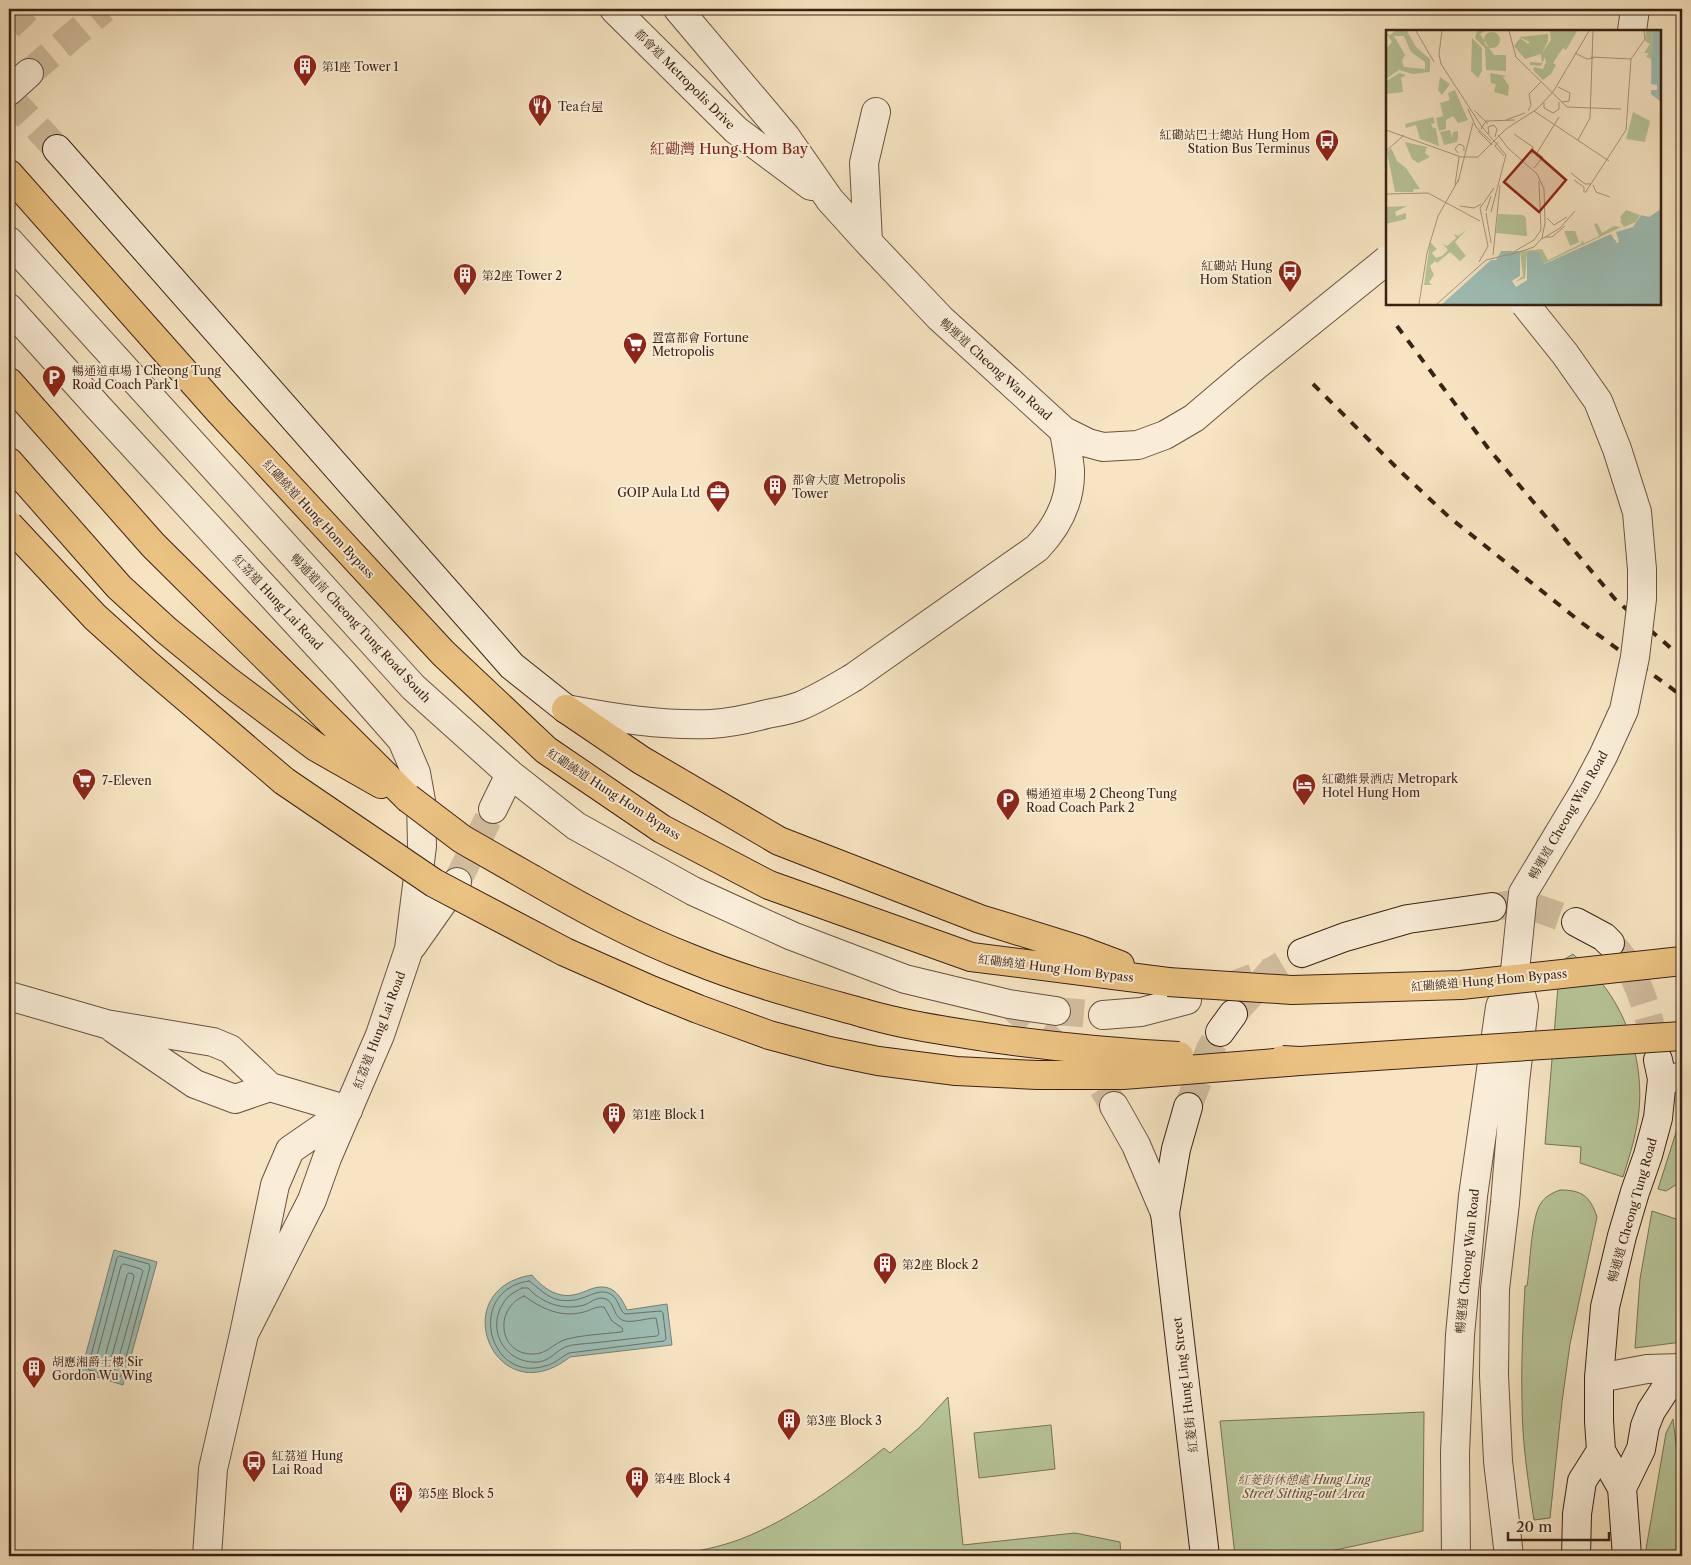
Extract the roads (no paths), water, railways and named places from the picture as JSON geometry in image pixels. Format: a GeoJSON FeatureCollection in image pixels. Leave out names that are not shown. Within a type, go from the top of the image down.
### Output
{"type":"FeatureCollection","features":[{"type":"Feature","properties":{"kind":"main road","name":"紅磡繞道 Hung Hom Bypass"},"geometry":{"type":"LineString","coordinates":[[9,174],[218,410],[443,653],[546,750],[662,829],[770,885],[971,956],[1178,991],[1461,985],[1682,960]]}},
{"type":"Feature","properties":{"kind":"main road"},"geometry":{"type":"LineString","coordinates":[[9,382],[153,546],[408,798],[462,839],[606,921],[692,959],[786,992],[884,1019],[959,1033],[1117,1053],[1300,1061]]}},
{"type":"Feature","properties":{"kind":"main road"},"geometry":{"type":"LineString","coordinates":[[9,462],[119,587],[166,630],[228,681],[316,746],[359,773],[408,798]]}},
{"type":"Feature","properties":{"kind":"main road"},"geometry":{"type":"LineString","coordinates":[[9,525],[95,616],[147,664],[284,780],[434,883],[565,952],[651,990],[769,1035],[829,1051],[878,1061],[956,1071],[1037,1075],[1122,1075],[1300,1061],[1682,1036]]}},
{"type":"Feature","properties":{"kind":"main road"},"geometry":{"type":"LineString","coordinates":[[566,709],[641,760],[779,841],[980,919],[1080,950],[1178,991]]}},
{"type":"Feature","properties":{"kind":"street","name":"都會道 Metropolis Drive"},"geometry":{"type":"LineString","coordinates":[[614,9],[736,130],[830,200]]}},
{"type":"Feature","properties":{"kind":"street","name":"暢運道 Cheong Wan Road"},"geometry":{"type":"LineString","coordinates":[[678,9],[786,137],[830,200],[868,242],[940,318],[1064,432],[1088,443],[1103,447],[1138,446],[1165,435],[1194,418],[1386,261]]}},
{"type":"Feature","properties":{"kind":"street"},"geometry":{"type":"LineString","coordinates":[[1632,30],[1635,9]]}},
{"type":"Feature","properties":{"kind":"street"},"geometry":{"type":"LineString","coordinates":[[9,91],[29,73]]}},
{"type":"Feature","properties":{"kind":"street"},"geometry":{"type":"LineString","coordinates":[[868,242],[864,163],[876,112]]}},
{"type":"Feature","properties":{"kind":"street"},"geometry":{"type":"LineString","coordinates":[[57,149],[512,666],[566,709],[658,722],[710,724],[737,721],[782,711],[800,706],[828,693],[854,677],[1037,548],[1050,534],[1065,504],[1068,488],[1070,471],[1064,432]]}},
{"type":"Feature","properties":{"kind":"street","name":"暢通道南 Cheong Tung Road South"},"geometry":{"type":"LineString","coordinates":[[9,241],[413,687],[510,774],[576,826],[693,891],[782,932],[905,979],[1008,1004],[1056,1011]]}},
{"type":"Feature","properties":{"kind":"street","name":"暢運道 Cheong Wan Road"},"geometry":{"type":"LineString","coordinates":[[1456,1556],[1455,1453],[1460,1335],[1473,1196],[1500,1007],[1515,971],[1524,893],[1585,790],[1624,710],[1635,657],[1642,599],[1642,569],[1637,512],[1617,448],[1598,401],[1565,354],[1526,305]]}},
{"type":"Feature","properties":{"kind":"street","name":"紅荔道 Hung Lai Road"},"geometry":{"type":"LineString","coordinates":[[9,308],[98,408],[293,617],[402,740],[416,773],[421,800],[422,846],[409,949],[380,1035],[327,1158],[312,1200],[244,1334]]}},
{"type":"Feature","properties":{"kind":"street"},"geometry":{"type":"LineString","coordinates":[[493,809],[510,774]]}},
{"type":"Feature","properties":{"kind":"street","name":"紅荔道 Hung Lai Road"},"geometry":{"type":"LineString","coordinates":[[409,949],[456,882]]}},
{"type":"Feature","properties":{"kind":"street"},"geometry":{"type":"LineString","coordinates":[[1302,954],[1345,937],[1408,919],[1492,907]]}},
{"type":"Feature","properties":{"kind":"street"},"geometry":{"type":"LineString","coordinates":[[1576,922],[1604,936],[1610,942]]}},
{"type":"Feature","properties":{"kind":"street","name":"暢運道 Cheong Wan Road"},"geometry":{"type":"LineString","coordinates":[[1509,1556],[1498,1461],[1494,1375],[1495,1289],[1524,1006],[1515,971]]}},
{"type":"Feature","properties":{"kind":"street"},"geometry":{"type":"LineString","coordinates":[[1103,1015],[1141,1012],[1178,991]]}},
{"type":"Feature","properties":{"kind":"street"},"geometry":{"type":"LineString","coordinates":[[9,996],[106,1024],[213,1042],[230,1049],[270,1087],[348,1110]]}},
{"type":"Feature","properties":{"kind":"street"},"geometry":{"type":"LineString","coordinates":[[106,1024],[196,1084],[235,1099],[270,1087]]}},
{"type":"Feature","properties":{"kind":"street","name":"暢通道 Cheong Tung Road"},"geometry":{"type":"LineString","coordinates":[[1601,1451],[1598,1421],[1599,1378],[1606,1307],[1625,1228],[1648,1156],[1668,1072]]}},
{"type":"Feature","properties":{"kind":"street"},"geometry":{"type":"LineString","coordinates":[[1114,1106],[1136,1145],[1165,1213]]}},
{"type":"Feature","properties":{"kind":"street"},"geometry":{"type":"LineString","coordinates":[[1165,1213],[1176,1149],[1188,1107]]}},
{"type":"Feature","properties":{"kind":"street","name":"紅荔道 Hung Lai Road"},"geometry":{"type":"LineString","coordinates":[[207,1556],[213,1469],[244,1334],[275,1184],[290,1150],[348,1110]]}},
{"type":"Feature","properties":{"kind":"street","name":"紅菱街 Hung Ling Street"},"geometry":{"type":"LineString","coordinates":[[1165,1213],[1204,1556]]}},
{"type":"Feature","properties":{"kind":"street"},"geometry":{"type":"LineString","coordinates":[[1599,1378],[1647,1369],[1682,1368]]}},
{"type":"Feature","properties":{"kind":"street"},"geometry":{"type":"LineString","coordinates":[[1622,1488],[1641,1449],[1645,1426],[1651,1411],[1664,1391],[1682,1372]]}},
{"type":"Feature","properties":{"kind":"street"},"geometry":{"type":"LineString","coordinates":[[1576,1556],[1577,1514],[1582,1481],[1601,1451],[1622,1488],[1627,1556]]}},
{"type":"Feature","properties":{"kind":"street","name":"紅荔道 Hung Lai Road"},"geometry":{"type":"LineString","coordinates":[[198,1556],[209,1521]]}},
{"type":"Feature","properties":{"kind":"water"},"geometry":{"type":"Polygon","coordinates":[[[114,1250],[157,1262],[123,1385],[81,1372],[114,1250]]]}},
{"type":"Feature","properties":{"kind":"water"},"geometry":{"type":"Polygon","coordinates":[[[532,1275],[550,1291],[561,1295],[576,1295],[598,1287],[609,1288],[618,1294],[627,1310],[667,1304],[672,1345],[570,1357],[543,1371],[520,1371],[502,1361],[489,1343],[485,1323],[490,1302],[505,1285],[532,1275]]]}},
{"type":"Feature","properties":{"kind":"tunnel"},"geometry":{"type":"LineString","coordinates":[[9,26],[27,9]]}},
{"type":"Feature","properties":{"kind":"tunnel"},"geometry":{"type":"LineString","coordinates":[[29,73],[104,9]]}},
{"type":"Feature","properties":{"kind":"tunnel"},"geometry":{"type":"LineString","coordinates":[[9,97],[57,149]]}},
{"type":"Feature","properties":{"kind":"tunnel"},"geometry":{"type":"LineString","coordinates":[[457,882],[493,809]]}},
{"type":"Feature","properties":{"kind":"tunnel"},"geometry":{"type":"LineString","coordinates":[[1492,907],[1522,903],[1576,922]]}},
{"type":"Feature","properties":{"kind":"tunnel"},"geometry":{"type":"LineString","coordinates":[[1610,943],[1629,968],[1636,982],[1647,1013],[1658,1060]]}},
{"type":"Feature","properties":{"kind":"tunnel"},"geometry":{"type":"LineString","coordinates":[[1233,1014],[1272,971],[1302,953]]}},
{"type":"Feature","properties":{"kind":"tunnel"},"geometry":{"type":"LineString","coordinates":[[1227,987],[1272,971]]}},
{"type":"Feature","properties":{"kind":"tunnel"},"geometry":{"type":"LineString","coordinates":[[1009,1004],[1099,1082],[1114,1106]]}},
{"type":"Feature","properties":{"kind":"tunnel"},"geometry":{"type":"LineString","coordinates":[[1056,1011],[1103,1015]]}},
{"type":"Feature","properties":{"kind":"tunnel"},"geometry":{"type":"LineString","coordinates":[[1188,1107],[1210,1049],[1220,1032]]}},
{"type":"Feature","properties":{"kind":"railway"},"geometry":{"type":"LineString","coordinates":[[1397,326],[1488,448],[1615,599],[1682,658]]}},
{"type":"Feature","properties":{"kind":"railway"},"geometry":{"type":"LineString","coordinates":[[1313,384],[1449,517],[1582,623],[1682,696]]}},
{"type":"Feature","properties":{"kind":"place","name":"第1座 Tower 1"},"geometry":{"type":"Point","coordinates":[305,87]}},
{"type":"Feature","properties":{"kind":"place","name":"Tea台屋"},"geometry":{"type":"Point","coordinates":[540,127]}},
{"type":"Feature","properties":{"kind":"place","name":"紅磡站巴士總站 Hung Hom Station Bus Terminus"},"geometry":{"type":"Point","coordinates":[1327,162]}},
{"type":"Feature","properties":{"kind":"place","name":"紅磡站 Hung Hom Station"},"geometry":{"type":"Point","coordinates":[1290,293]}},
{"type":"Feature","properties":{"kind":"place","name":"第2座 Tower 2"},"geometry":{"type":"Point","coordinates":[465,296]}},
{"type":"Feature","properties":{"kind":"place","name":"置富都會 Fortune Metropolis"},"geometry":{"type":"Point","coordinates":[635,365]}},
{"type":"Feature","properties":{"kind":"place","name":"暢通道車場 1 Cheong Tung Road Coach Park 1"},"geometry":{"type":"Point","coordinates":[54,398]}},
{"type":"Feature","properties":{"kind":"place","name":"都會大廈 Metropolis Tower"},"geometry":{"type":"Point","coordinates":[775,507]}},
{"type":"Feature","properties":{"kind":"place","name":"GOIP Aula Ltd"},"geometry":{"type":"Point","coordinates":[718,513]}},
{"type":"Feature","properties":{"kind":"place","name":"7-Eleven"},"geometry":{"type":"Point","coordinates":[84,801]}},
{"type":"Feature","properties":{"kind":"place","name":"紅磡維景酒店 Metropark Hotel Hung Hom"},"geometry":{"type":"Point","coordinates":[1304,806]}},
{"type":"Feature","properties":{"kind":"place","name":"暢通道車場 2 Cheong Tung Road Coach Park 2"},"geometry":{"type":"Point","coordinates":[1008,821]}},
{"type":"Feature","properties":{"kind":"place","name":"第1座 Block 1"},"geometry":{"type":"Point","coordinates":[614,1135]}},
{"type":"Feature","properties":{"kind":"place","name":"第2座 Block 2"},"geometry":{"type":"Point","coordinates":[885,1285]}},
{"type":"Feature","properties":{"kind":"place","name":"胡應湘爵士樓 Sir Gordon Wu Wing"},"geometry":{"type":"Point","coordinates":[34,1389]}},
{"type":"Feature","properties":{"kind":"place","name":"第3座 Block 3"},"geometry":{"type":"Point","coordinates":[789,1441]}},
{"type":"Feature","properties":{"kind":"place","name":"紅荔道 Hung Lai Road"},"geometry":{"type":"Point","coordinates":[254,1483]}},
{"type":"Feature","properties":{"kind":"place","name":"第4座 Block 4"},"geometry":{"type":"Point","coordinates":[637,1499]}},
{"type":"Feature","properties":{"kind":"place","name":"第5座 Block 5"},"geometry":{"type":"Point","coordinates":[401,1514]}},
{"type":"Feature","properties":{"kind":"district","name":"紅磡灣 Hung Hom Bay"},"geometry":{"type":"Point","coordinates":[729,148]}},
{"type":"Feature","properties":{"kind":"park label","name":"紅菱街休憩處 Hung Ling Street Sitting-out Area"},"geometry":{"type":"Point","coordinates":[1304,1486]}}]}
